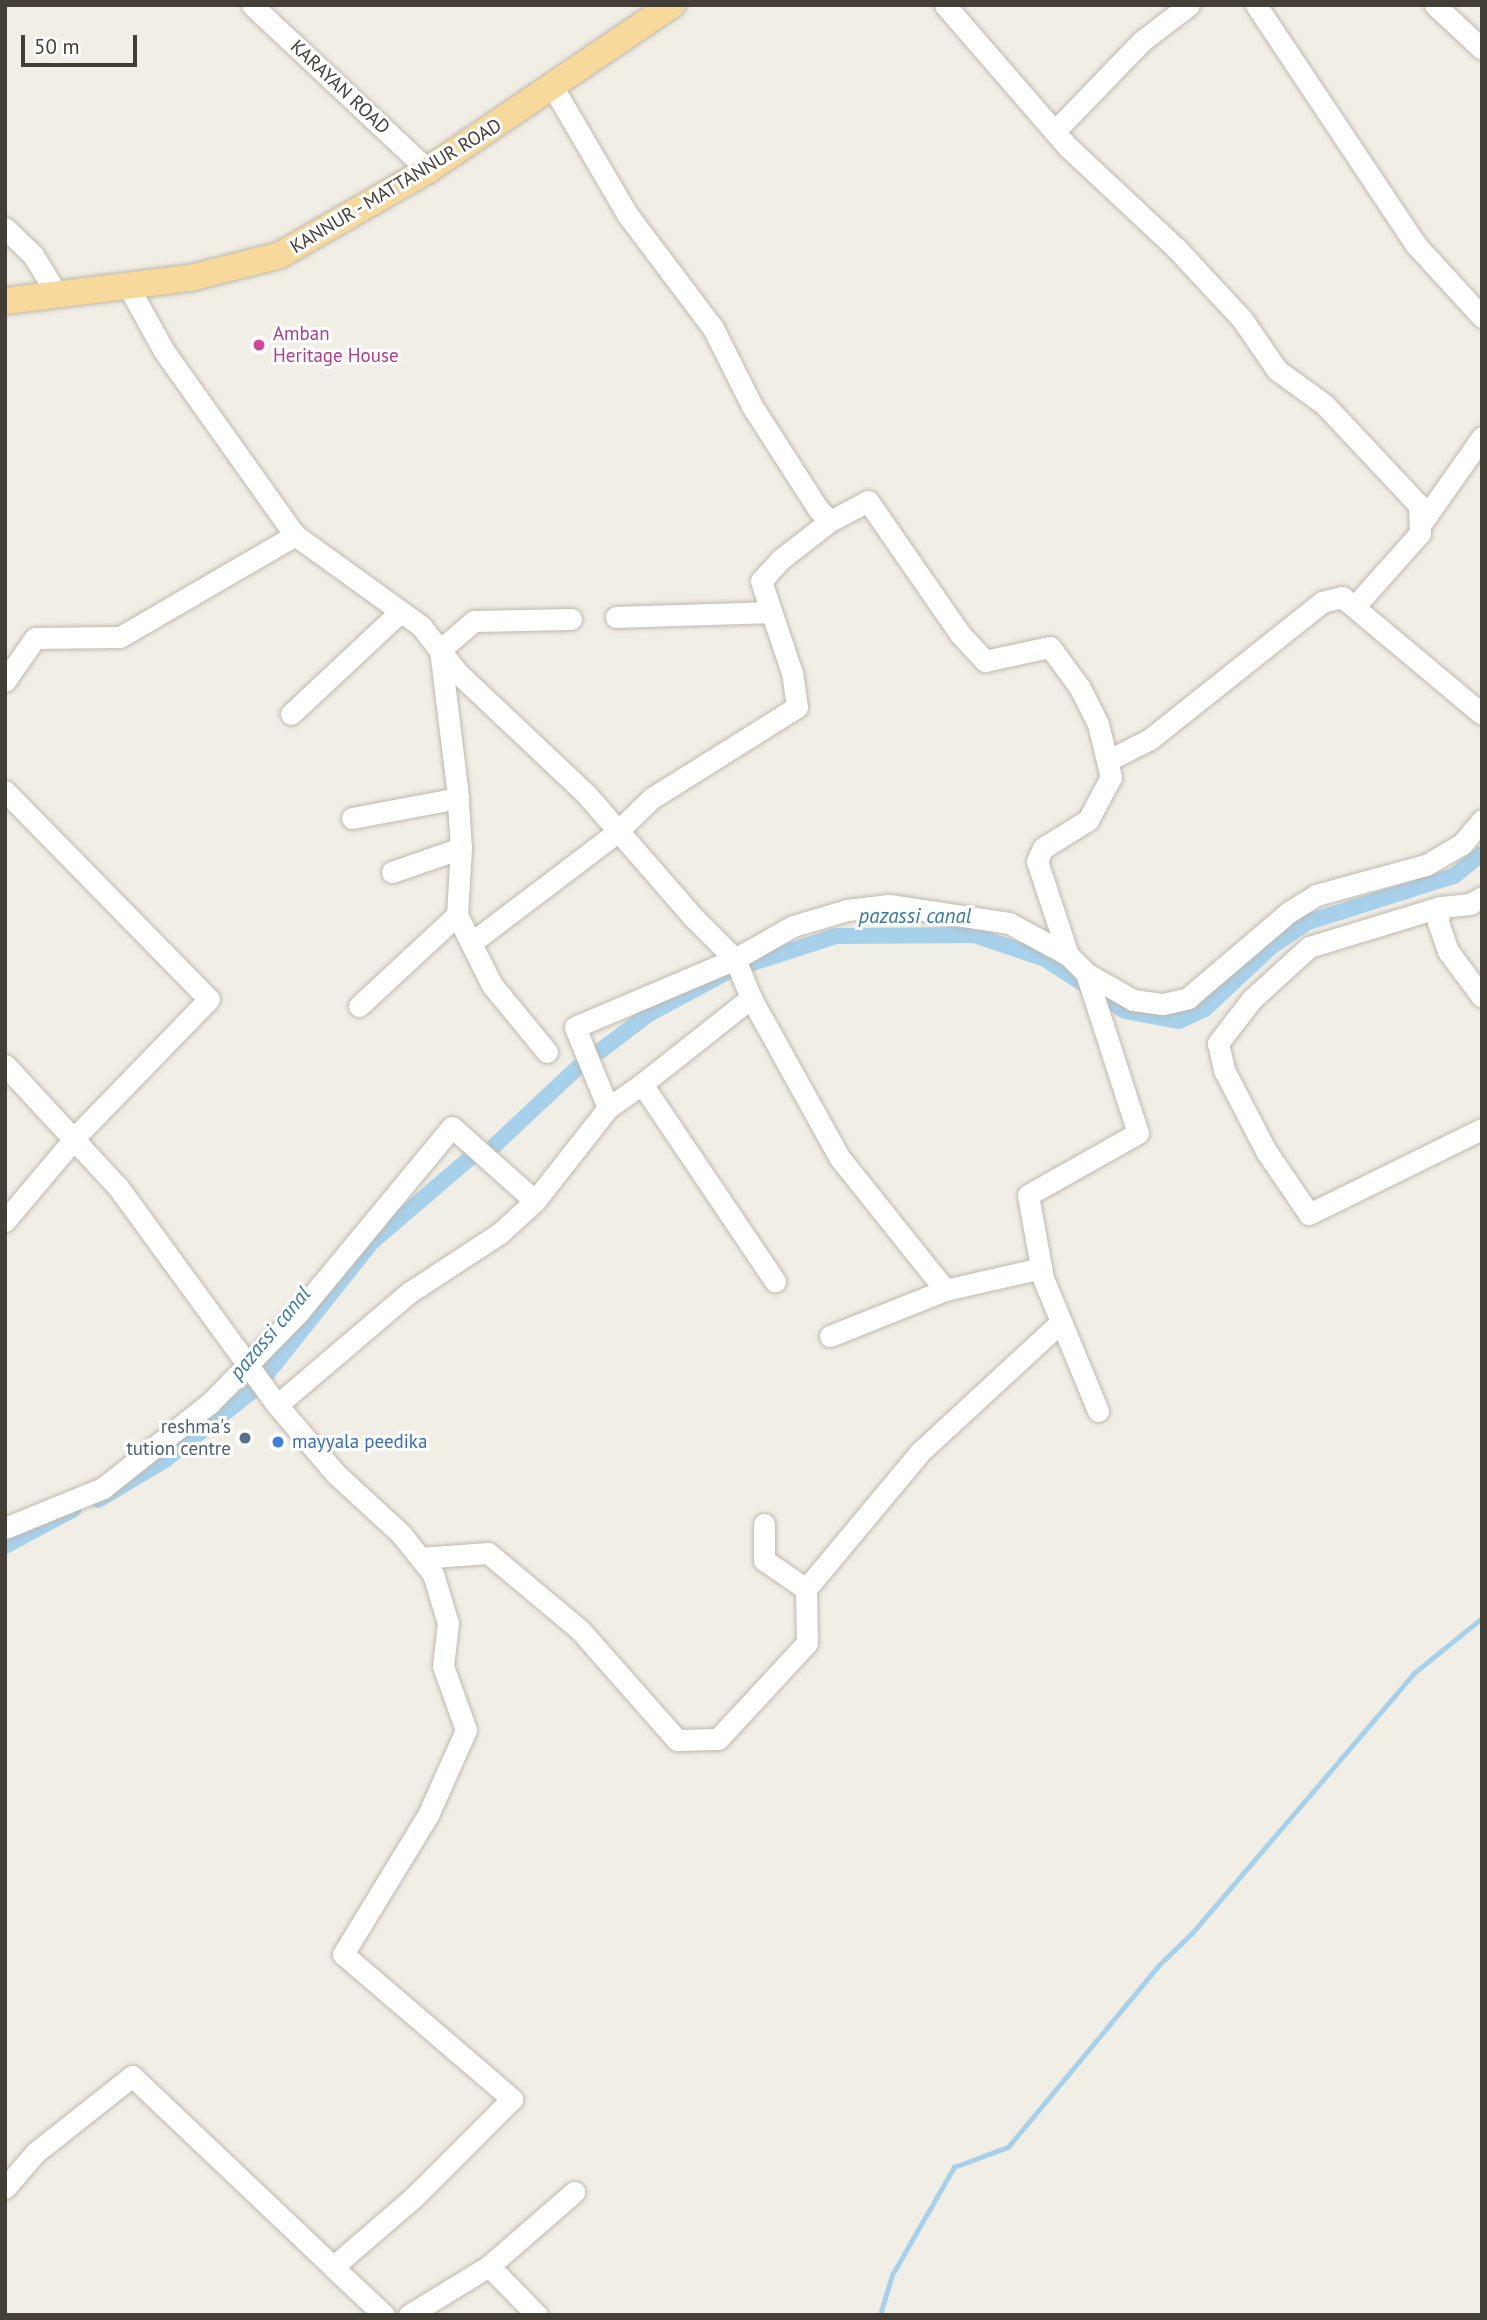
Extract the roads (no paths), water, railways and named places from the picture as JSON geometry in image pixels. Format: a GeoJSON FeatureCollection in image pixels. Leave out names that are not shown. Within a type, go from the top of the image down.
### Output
{"type":"FeatureCollection","features":[{"type":"Feature","properties":{"kind":"main road","name":"KANNUR - MATTANNUR ROAD"},"geometry":{"type":"LineString","coordinates":[[5,301],[190,278],[280,255],[428,170],[554,89],[672,5]]}},
{"type":"Feature","properties":{"kind":"street","name":"KARAYAN ROAD"},"geometry":{"type":"LineString","coordinates":[[252,5],[428,170]]}},
{"type":"Feature","properties":{"kind":"street"},"geometry":{"type":"LineString","coordinates":[[946,5],[1055,131],[1176,248],[1242,319],[1277,370],[1324,404],[1386,468],[1419,505],[1423,521]]}},
{"type":"Feature","properties":{"kind":"street"},"geometry":{"type":"LineString","coordinates":[[1055,131],[1123,58],[1189,5]]}},
{"type":"Feature","properties":{"kind":"street"},"geometry":{"type":"LineString","coordinates":[[1256,5],[1416,244],[1482,317]]}},
{"type":"Feature","properties":{"kind":"street"},"geometry":{"type":"LineString","coordinates":[[1435,5],[1482,49]]}},
{"type":"Feature","properties":{"kind":"street"},"geometry":{"type":"LineString","coordinates":[[554,89],[627,214],[713,328],[724,356],[780,453],[830,521]]}},
{"type":"Feature","properties":{"kind":"street"},"geometry":{"type":"LineString","coordinates":[[5,228],[33,255],[58,296]]}},
{"type":"Feature","properties":{"kind":"street"},"geometry":{"type":"LineString","coordinates":[[128,286],[164,351],[295,535],[421,626],[457,672],[587,795],[617,832],[735,960],[751,998],[839,1157],[945,1290]]}},
{"type":"Feature","properties":{"kind":"street"},"geometry":{"type":"LineString","coordinates":[[1354,607],[1420,533],[1423,521],[1482,437]]}},
{"type":"Feature","properties":{"kind":"street"},"geometry":{"type":"LineString","coordinates":[[471,943],[617,832],[652,798],[797,707],[792,673],[761,581],[781,559],[830,521],[868,501],[960,634],[985,661],[1050,648],[1080,688],[1098,724],[1111,777],[1088,820],[1039,854],[1068,955]]}},
{"type":"Feature","properties":{"kind":"street"},"geometry":{"type":"LineString","coordinates":[[5,681],[35,638],[120,637],[295,535]]}},
{"type":"Feature","properties":{"kind":"street"},"geometry":{"type":"LineString","coordinates":[[1107,761],[1150,739],[1322,602],[1342,597],[1482,714]]}},
{"type":"Feature","properties":{"kind":"street"},"geometry":{"type":"LineString","coordinates":[[291,714],[400,612]]}},
{"type":"Feature","properties":{"kind":"street"},"geometry":{"type":"LineString","coordinates":[[616,617],[771,612]]}},
{"type":"Feature","properties":{"kind":"street"},"geometry":{"type":"LineString","coordinates":[[440,650],[474,621],[571,619]]}},
{"type":"Feature","properties":{"kind":"street"},"geometry":{"type":"LineString","coordinates":[[440,650],[458,798],[461,848],[457,915],[492,985],[547,1052]]}},
{"type":"Feature","properties":{"kind":"street"},"geometry":{"type":"LineString","coordinates":[[5,791],[209,999],[72,1142],[5,1221]]}},
{"type":"Feature","properties":{"kind":"street"},"geometry":{"type":"LineString","coordinates":[[352,818],[458,798]]}},
{"type":"Feature","properties":{"kind":"street"},"geometry":{"type":"LineString","coordinates":[[608,1108],[575,1027],[735,960],[793,926],[847,910],[890,905],[1009,923],[1068,955],[1087,974],[1133,1000],[1163,1004],[1188,998],[1307,901],[1426,865],[1462,844],[1482,820]]}},
{"type":"Feature","properties":{"kind":"street"},"geometry":{"type":"LineString","coordinates":[[392,872],[461,848]]}},
{"type":"Feature","properties":{"kind":"street"},"geometry":{"type":"LineString","coordinates":[[1482,897],[1470,904],[1440,907],[1309,947],[1252,999],[1218,1042],[1224,1070],[1266,1151],[1308,1214],[1482,1129]]}},
{"type":"Feature","properties":{"kind":"street"},"geometry":{"type":"LineString","coordinates":[[1440,907],[1438,922],[1448,951],[1482,997]]}},
{"type":"Feature","properties":{"kind":"street"},"geometry":{"type":"LineString","coordinates":[[359,1006],[457,915]]}},
{"type":"Feature","properties":{"kind":"street"},"geometry":{"type":"LineString","coordinates":[[1087,974],[1138,1133],[1036,1187],[1028,1195],[1042,1268],[1098,1411]]}},
{"type":"Feature","properties":{"kind":"street"},"geometry":{"type":"LineString","coordinates":[[273,1400],[411,1292],[500,1233],[535,1201],[608,1108],[751,998]]}},
{"type":"Feature","properties":{"kind":"street"},"geometry":{"type":"LineString","coordinates":[[5,1065],[72,1142],[118,1187],[273,1400],[335,1472],[433,1574],[448,1623],[443,1666],[466,1730],[428,1815],[343,1954],[512,2099],[414,2197],[333,2267]]}},
{"type":"Feature","properties":{"kind":"street"},"geometry":{"type":"LineString","coordinates":[[642,1084],[775,1281]]}},
{"type":"Feature","properties":{"kind":"street"},"geometry":{"type":"LineString","coordinates":[[5,1528],[103,1488],[162,1444],[250,1365],[452,1128],[535,1201]]}},
{"type":"Feature","properties":{"kind":"street"},"geometry":{"type":"LineString","coordinates":[[830,1336],[945,1290],[1042,1268]]}},
{"type":"Feature","properties":{"kind":"street"},"geometry":{"type":"LineString","coordinates":[[420,1558],[488,1553],[580,1630],[677,1740],[718,1739],[807,1643],[806,1589],[920,1452],[1061,1322]]}},
{"type":"Feature","properties":{"kind":"street"},"geometry":{"type":"LineString","coordinates":[[764,1524],[764,1560],[806,1589]]}},
{"type":"Feature","properties":{"kind":"street"},"geometry":{"type":"LineString","coordinates":[[5,2188],[35,2153],[132,2076],[384,2315]]}},
{"type":"Feature","properties":{"kind":"street"},"geometry":{"type":"LineString","coordinates":[[409,2315],[489,2266],[574,2192]]}},
{"type":"Feature","properties":{"kind":"street"},"geometry":{"type":"LineString","coordinates":[[489,2266],[537,2315]]}},
{"type":"Feature","properties":{"kind":"waterway","name":"pazassi canal"},"geometry":{"type":"LineString","coordinates":[[600,1051],[649,1014],[731,970],[836,936],[974,935],[1045,959],[1125,1011],[1179,1021],[1205,1009],[1272,946],[1308,922],[1454,876],[1482,853]]}},
{"type":"Feature","properties":{"kind":"waterway","name":"pazassi canal"},"geometry":{"type":"LineString","coordinates":[[494,1146],[577,1068]]}},
{"type":"Feature","properties":{"kind":"waterway","name":"pazassi canal"},"geometry":{"type":"LineString","coordinates":[[98,1500],[165,1460],[255,1389],[372,1242],[470,1158]]}},
{"type":"Feature","properties":{"kind":"waterway","name":"pazassi canal"},"geometry":{"type":"LineString","coordinates":[[5,1546],[74,1509]]}},
{"type":"Feature","properties":{"kind":"waterway"},"geometry":{"type":"LineString","coordinates":[[880,2315],[892,2275],[954,2167],[1008,2147],[1159,1965],[1193,1932],[1414,1673],[1482,1618]]}},
{"type":"Feature","properties":{"kind":"place","name":"Amban Heritage House"},"geometry":{"type":"Point","coordinates":[259,345]}},
{"type":"Feature","properties":{"kind":"place","name":"reshma's tution centre"},"geometry":{"type":"Point","coordinates":[245,1438]}},
{"type":"Feature","properties":{"kind":"place","name":"mayyala peedika"},"geometry":{"type":"Point","coordinates":[278,1442]}}]}
